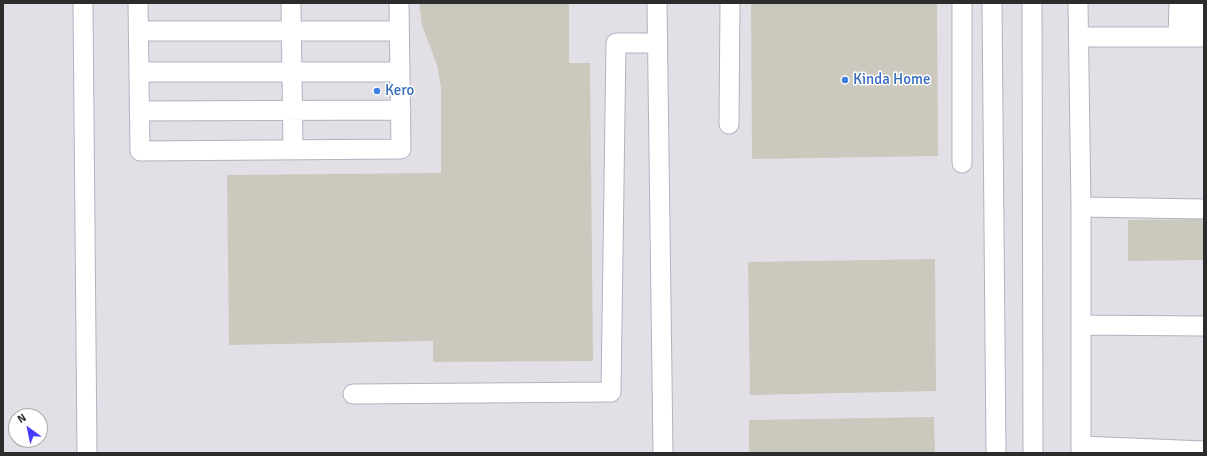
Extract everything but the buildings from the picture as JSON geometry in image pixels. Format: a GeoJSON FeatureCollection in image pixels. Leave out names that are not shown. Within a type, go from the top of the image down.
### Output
{"type":"FeatureCollection","features":[{"type":"Feature","properties":{"kind":"lane"},"geometry":{"type":"LineString","coordinates":[[83,3],[88,453]]}},
{"type":"Feature","properties":{"kind":"lane"},"geometry":{"type":"LineString","coordinates":[[138,3],[140,152],[401,149],[399,3]]}},
{"type":"Feature","properties":{"kind":"lane"},"geometry":{"type":"LineString","coordinates":[[291,3],[293,150]]}},
{"type":"Feature","properties":{"kind":"lane"},"geometry":{"type":"LineString","coordinates":[[657,3],[663,453]]}},
{"type":"Feature","properties":{"kind":"lane"},"geometry":{"type":"LineString","coordinates":[[729,124],[730,3]]}},
{"type":"Feature","properties":{"kind":"lane"},"geometry":{"type":"LineString","coordinates":[[962,3],[962,163]]}},
{"type":"Feature","properties":{"kind":"lane"},"geometry":{"type":"LineString","coordinates":[[992,3],[996,453]]}},
{"type":"Feature","properties":{"kind":"lane"},"geometry":{"type":"LineString","coordinates":[[1032,3],[1033,453]]}},
{"type":"Feature","properties":{"kind":"lane"},"geometry":{"type":"LineString","coordinates":[[1078,3],[1081,206],[1081,450],[1204,451]]}},
{"type":"Feature","properties":{"kind":"lane"},"geometry":{"type":"LineString","coordinates":[[1180,3],[1193,37]]}},
{"type":"Feature","properties":{"kind":"lane"},"geometry":{"type":"LineString","coordinates":[[1193,37],[1198,3]]}},
{"type":"Feature","properties":{"kind":"lane"},"geometry":{"type":"LineString","coordinates":[[138,31],[399,31]]}},
{"type":"Feature","properties":{"kind":"lane"},"geometry":{"type":"LineString","coordinates":[[1079,37],[1193,37]]}},
{"type":"Feature","properties":{"kind":"lane"},"geometry":{"type":"LineString","coordinates":[[353,394],[611,392],[616,43],[658,43]]}},
{"type":"Feature","properties":{"kind":"lane"},"geometry":{"type":"LineString","coordinates":[[139,72],[400,72]]}},
{"type":"Feature","properties":{"kind":"lane"},"geometry":{"type":"LineString","coordinates":[[139,111],[401,110]]}},
{"type":"Feature","properties":{"kind":"lane"},"geometry":{"type":"LineString","coordinates":[[1081,206],[1204,209]]}},
{"type":"Feature","properties":{"kind":"lane"},"geometry":{"type":"LineString","coordinates":[[1081,325],[1204,326]]}},
{"type":"Feature","properties":{"kind":"shaded area"},"geometry":{"type":"Polygon","coordinates":[[[3,3],[1204,3],[1204,453],[3,453],[3,3]]]}},
{"type":"Feature","properties":{"kind":"place","name":"Kinda Home"},"geometry":{"type":"Point","coordinates":[845,80]}},
{"type":"Feature","properties":{"kind":"place","name":"Kero"},"geometry":{"type":"Point","coordinates":[377,91]}}]}
